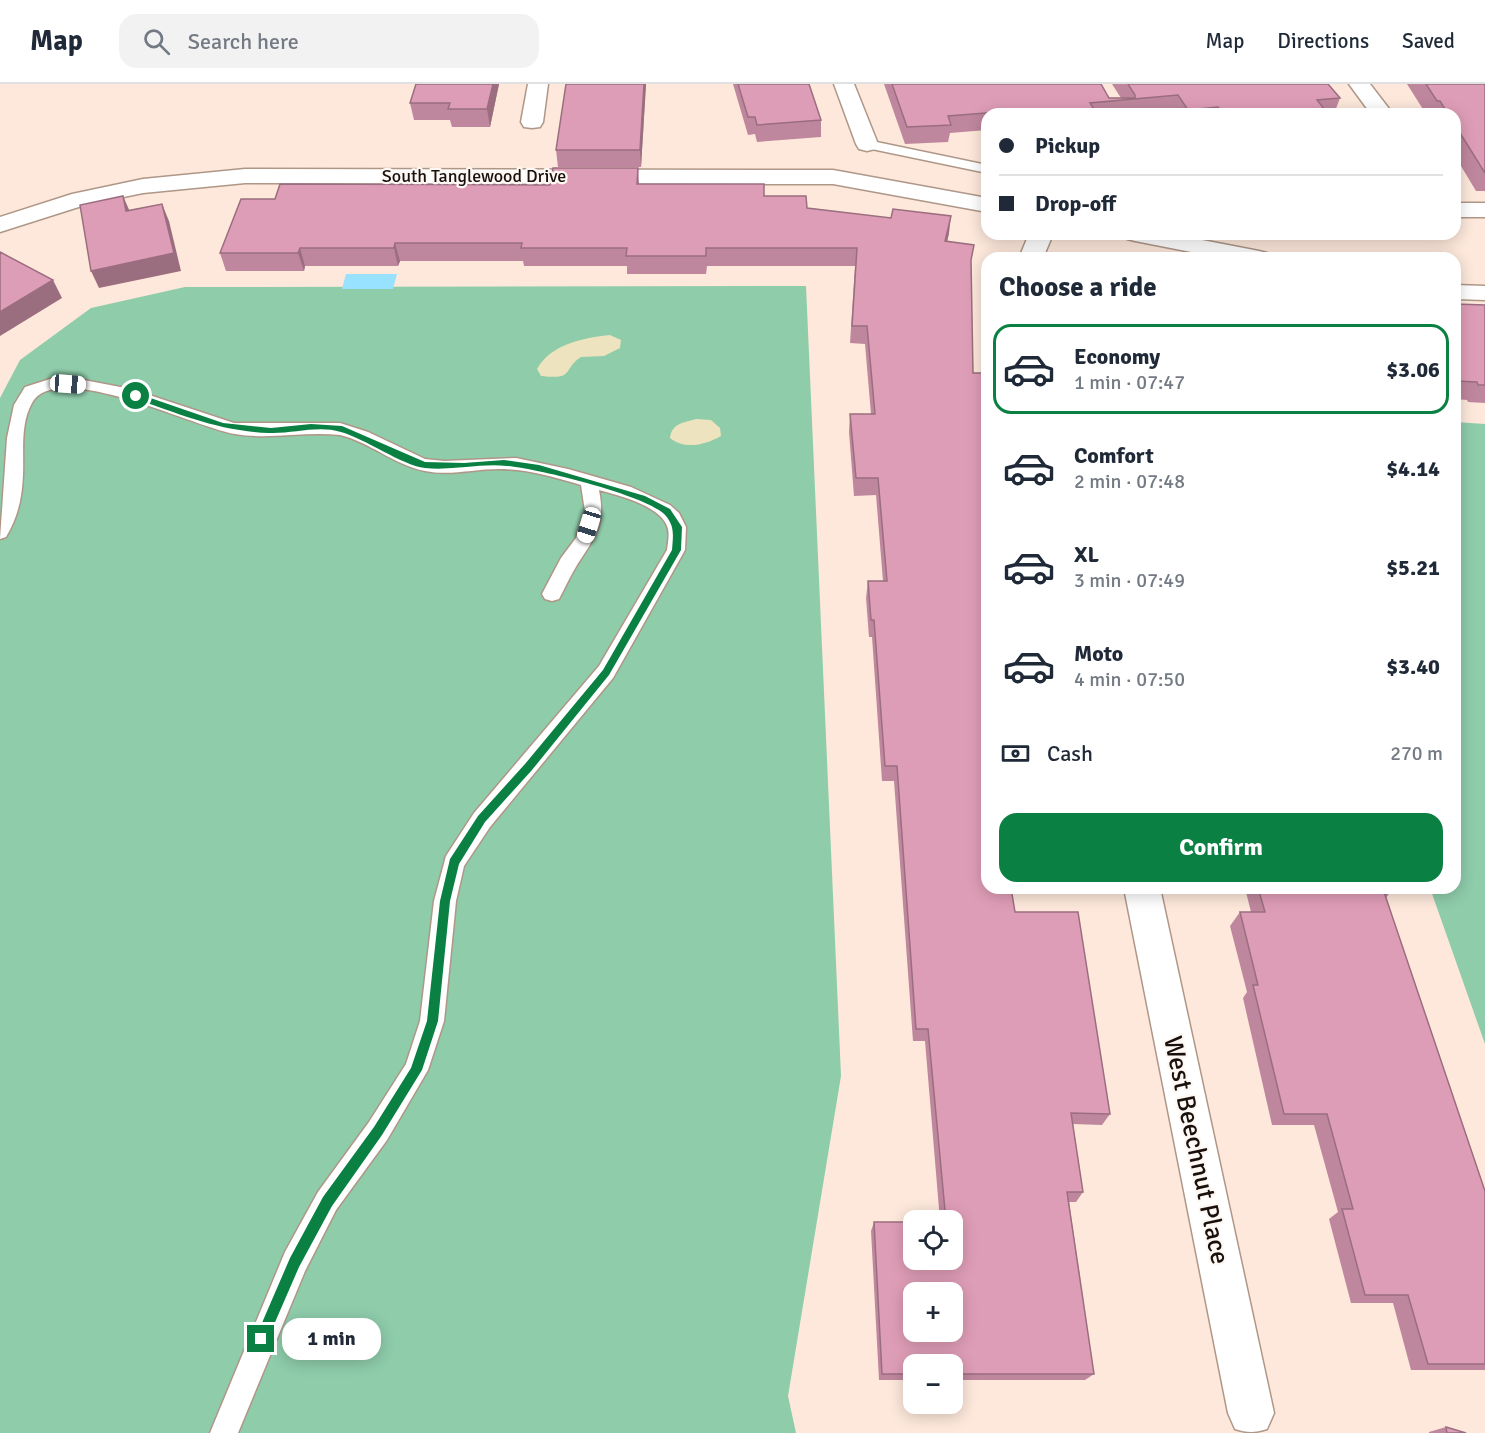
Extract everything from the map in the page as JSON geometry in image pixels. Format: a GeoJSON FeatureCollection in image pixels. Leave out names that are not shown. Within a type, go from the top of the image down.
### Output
{"type":"FeatureCollection","features":[{"type":"Feature","properties":{"kind":"street"},"geometry":{"type":"LineString","coordinates":[[532,122],[538,84]]}},
{"type":"Feature","properties":{"kind":"street"},"geometry":{"type":"LineString","coordinates":[[844,84],[867,144]]}},
{"type":"Feature","properties":{"kind":"street"},"geometry":{"type":"LineString","coordinates":[[1359,84],[1377,108]]}},
{"type":"Feature","properties":{"kind":"street","name":"South Tanglewood Drive"},"geometry":{"type":"LineString","coordinates":[[0,225],[80,199],[133,188],[244,176],[833,177],[887,184],[981,204]]}},
{"type":"Feature","properties":{"kind":"street"},"geometry":{"type":"LineString","coordinates":[[1461,210],[1485,210]]}},
{"type":"Feature","properties":{"kind":"street"},"geometry":{"type":"LineString","coordinates":[[1166,240],[1228,252]]}},
{"type":"Feature","properties":{"kind":"street"},"geometry":{"type":"LineString","coordinates":[[1461,292],[1485,293]]}},
{"type":"Feature","properties":{"kind":"street","name":"West Beechnut Place"},"geometry":{"type":"LineString","coordinates":[[1143,894],[1251,1413]]}},
{"type":"Feature","properties":{"kind":"lane"},"geometry":{"type":"LineString","coordinates":[[867,144],[981,168]]}},
{"type":"Feature","properties":{"kind":"lane"},"geometry":{"type":"LineString","coordinates":[[0,532],[10,510],[11,494],[5,455],[4,424],[13,407],[32,391],[54,384],[120,391],[222,426],[271,430],[311,426],[342,429],[424,465],[464,466],[504,463],[537,467],[642,498],[667,511],[677,527],[676,550],[606,672],[482,819],[454,863],[445,901],[432,1021],[416,1070],[378,1131],[327,1201],[295,1262],[224,1433]]}},
{"type":"Feature","properties":{"kind":"lane"},"geometry":{"type":"LineString","coordinates":[[552,594],[568,563],[585,540],[594,511],[589,481]]}},
{"type":"Feature","properties":{"kind":"green space"},"geometry":{"type":"Polygon","coordinates":[[[806,286],[841,1076],[788,1396],[796,1433],[0,1433],[0,398],[20,360],[91,308],[185,287],[806,286]]]}},
{"type":"Feature","properties":{"kind":"green space"},"geometry":{"type":"Polygon","coordinates":[[[1461,422],[1485,424],[1485,1044],[1432,894],[1461,894],[1461,422]]]}},
{"type":"Feature","properties":{"kind":"sand"},"geometry":{"type":"Polygon","coordinates":[[[610,335],[621,340],[620,348],[604,356],[581,357],[564,375],[541,376],[537,369],[543,360],[559,348],[579,340],[610,335]]]}},
{"type":"Feature","properties":{"kind":"sand"},"geometry":{"type":"Polygon","coordinates":[[[696,419],[711,420],[720,428],[721,436],[695,445],[682,444],[670,438],[676,426],[696,419]]]}},
{"type":"Feature","properties":{"kind":"water"},"geometry":{"type":"Polygon","coordinates":[[[346,274],[397,274],[393,289],[342,289],[346,274]]]}},
{"type":"Feature","properties":{"kind":"building"},"geometry":{"type":"Polygon","coordinates":[[[416,84],[493,84],[487,109],[448,109],[450,103],[410,103],[416,84]]]}},
{"type":"Feature","properties":{"kind":"building"},"geometry":{"type":"Polygon","coordinates":[[[566,84],[644,84],[640,150],[556,150],[566,84]]]}},
{"type":"Feature","properties":{"kind":"building"},"geometry":{"type":"Polygon","coordinates":[[[738,84],[809,84],[821,120],[757,125],[755,117],[748,117],[738,84]]]}},
{"type":"Feature","properties":{"kind":"building"},"geometry":{"type":"Polygon","coordinates":[[[892,84],[1101,84],[1109,98],[1135,98],[1128,84],[1328,84],[1340,98],[1317,100],[1323,108],[1187,108],[1178,95],[1090,103],[1093,108],[981,108],[981,113],[948,116],[951,125],[907,127],[892,84]]]}},
{"type":"Feature","properties":{"kind":"building"},"geometry":{"type":"Polygon","coordinates":[[[1426,84],[1485,84],[1485,173],[1461,135],[1461,108],[1444,108],[1440,101],[1437,101],[1426,84]]]}},
{"type":"Feature","properties":{"kind":"building"},"geometry":{"type":"Polygon","coordinates":[[[553,168],[638,168],[637,184],[764,184],[764,196],[806,196],[807,208],[891,218],[893,209],[951,216],[945,241],[974,245],[971,260],[973,373],[981,373],[981,894],[1012,894],[1015,912],[1078,912],[1110,1114],[1071,1113],[1083,1192],[1067,1192],[1094,1374],[963,1374],[963,1354],[903,1354],[903,1374],[882,1374],[874,1222],[903,1222],[903,1270],[963,1270],[963,1210],[945,1210],[928,1029],[916,1029],[897,766],[885,766],[874,620],[871,620],[868,581],[887,581],[878,478],[856,478],[850,414],[875,414],[867,326],[852,326],[857,248],[706,248],[706,256],[626,256],[627,248],[521,248],[522,243],[395,243],[394,248],[300,248],[298,253],[220,253],[241,199],[275,199],[280,184],[550,185],[553,168]]]}},
{"type":"Feature","properties":{"kind":"building"},"geometry":{"type":"Polygon","coordinates":[[[123,196],[126,211],[162,204],[174,253],[91,271],[80,205],[123,196]]]}},
{"type":"Feature","properties":{"kind":"building"},"geometry":{"type":"Polygon","coordinates":[[[0,252],[53,280],[0,312],[0,252]]]}},
{"type":"Feature","properties":{"kind":"building"},"geometry":{"type":"Polygon","coordinates":[[[1461,304],[1485,305],[1485,385],[1478,385],[1477,382],[1461,381],[1461,304]]]}},
{"type":"Feature","properties":{"kind":"building"},"geometry":{"type":"Polygon","coordinates":[[[1260,894],[1385,894],[1485,1191],[1485,1364],[1428,1364],[1408,1295],[1365,1295],[1342,1209],[1353,1209],[1327,1114],[1284,1114],[1253,985],[1258,985],[1240,912],[1265,912],[1260,894]]]}},
{"type":"Feature","properties":{"kind":"building"},"geometry":{"type":"Polygon","coordinates":[[[1446,1427],[1466,1433],[1447,1433],[1446,1427]]]}},
{"type":"Feature","properties":{"kind":"route"},"geometry":{"type":"LineString","coordinates":[[136,396],[222,426],[271,430],[311,426],[342,429],[424,465],[464,466],[504,463],[537,467],[642,498],[667,511],[677,527],[676,550],[667,569],[606,672],[482,819],[454,863],[445,901],[432,1021],[416,1070],[378,1131],[327,1201],[295,1262],[261,1339]]}}]}
